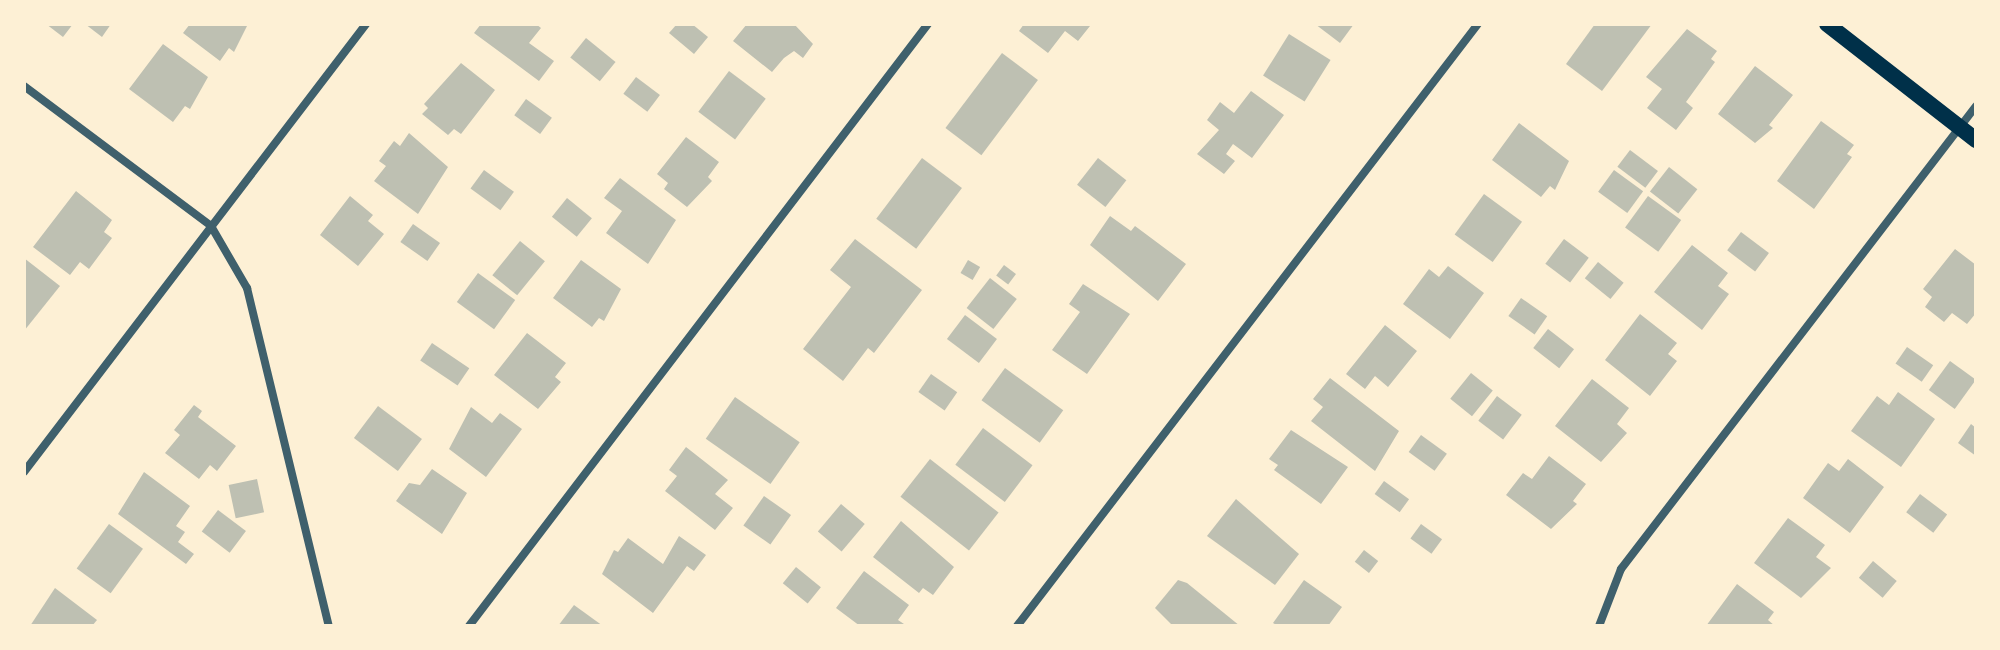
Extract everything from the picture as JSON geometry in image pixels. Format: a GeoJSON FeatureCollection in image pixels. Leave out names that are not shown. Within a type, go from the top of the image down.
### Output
{"type":"FeatureCollection","features":[{"type":"Feature","properties":{"kind":"main road"},"geometry":{"type":"LineString","coordinates":[[1827,24],[1976,140]]}},
{"type":"Feature","properties":{"kind":"street"},"geometry":{"type":"LineString","coordinates":[[24,472],[366,24]]}},
{"type":"Feature","properties":{"kind":"street"},"geometry":{"type":"LineString","coordinates":[[469,626],[928,24]]}},
{"type":"Feature","properties":{"kind":"street"},"geometry":{"type":"LineString","coordinates":[[1017,626],[1478,24]]}},
{"type":"Feature","properties":{"kind":"street"},"geometry":{"type":"LineString","coordinates":[[24,86],[211,226],[247,288],[329,626]]}},
{"type":"Feature","properties":{"kind":"street"},"geometry":{"type":"LineString","coordinates":[[1599,626],[1621,569],[1976,106]]}},
{"type":"Feature","properties":{"kind":"building"},"geometry":{"type":"Polygon","coordinates":[[[46,24],[73,24],[63,37],[46,24]]]}},
{"type":"Feature","properties":{"kind":"building"},"geometry":{"type":"Polygon","coordinates":[[[85,24],[111,24],[102,37],[85,24]]]}},
{"type":"Feature","properties":{"kind":"building"},"geometry":{"type":"Polygon","coordinates":[[[190,24],[248,24],[234,52],[229,48],[220,61],[183,33],[190,24]]]}},
{"type":"Feature","properties":{"kind":"building"},"geometry":{"type":"Polygon","coordinates":[[[481,24],[536,24],[541,28],[529,43],[554,61],[539,81],[474,33],[481,24]]]}},
{"type":"Feature","properties":{"kind":"building"},"geometry":{"type":"Polygon","coordinates":[[[677,24],[692,24],[708,37],[694,54],[669,33],[677,24]]]}},
{"type":"Feature","properties":{"kind":"building"},"geometry":{"type":"Polygon","coordinates":[[[747,24],[794,24],[813,44],[803,58],[794,51],[772,72],[733,41],[747,24]]]}},
{"type":"Feature","properties":{"kind":"building"},"geometry":{"type":"Polygon","coordinates":[[[1024,24],[1090,26],[1078,41],[1065,31],[1048,53],[1019,31],[1024,24]]]}},
{"type":"Feature","properties":{"kind":"building"},"geometry":{"type":"Polygon","coordinates":[[[1315,24],[1354,24],[1340,43],[1315,24]]]}},
{"type":"Feature","properties":{"kind":"building"},"geometry":{"type":"Polygon","coordinates":[[[1595,24],[1652,24],[1602,91],[1566,64],[1595,24]]]}},
{"type":"Feature","properties":{"kind":"building"},"geometry":{"type":"Polygon","coordinates":[[[1687,29],[1717,51],[1711,59],[1715,62],[1686,102],[1693,108],[1676,130],[1647,108],[1662,89],[1646,77],[1687,29]]]}},
{"type":"Feature","properties":{"kind":"building"},"geometry":{"type":"Polygon","coordinates":[[[1289,34],[1331,60],[1305,102],[1263,76],[1289,34]]]}},
{"type":"Feature","properties":{"kind":"building"},"geometry":{"type":"Polygon","coordinates":[[[586,38],[616,62],[600,81],[570,57],[586,38]]]}},
{"type":"Feature","properties":{"kind":"building"},"geometry":{"type":"Polygon","coordinates":[[[163,44],[208,77],[190,109],[185,106],[173,122],[129,89],[163,44]]]}},
{"type":"Feature","properties":{"kind":"building"},"geometry":{"type":"Polygon","coordinates":[[[1002,53],[1038,80],[981,155],[945,128],[1002,53]]]}},
{"type":"Feature","properties":{"kind":"building"},"geometry":{"type":"Polygon","coordinates":[[[461,63],[495,90],[461,134],[454,129],[448,135],[422,114],[428,108],[424,104],[461,63]]]}},
{"type":"Feature","properties":{"kind":"building"},"geometry":{"type":"Polygon","coordinates":[[[1755,66],[1793,95],[1769,125],[1773,128],[1755,143],[1718,114],[1755,66]]]}},
{"type":"Feature","properties":{"kind":"building"},"geometry":{"type":"Polygon","coordinates":[[[729,71],[766,99],[735,139],[698,112],[729,71]]]}},
{"type":"Feature","properties":{"kind":"building"},"geometry":{"type":"Polygon","coordinates":[[[636,77],[660,95],[647,112],[623,94],[636,77]]]}},
{"type":"Feature","properties":{"kind":"building"},"geometry":{"type":"Polygon","coordinates":[[[1251,91],[1284,115],[1252,158],[1233,144],[1226,154],[1235,161],[1224,174],[1197,154],[1219,130],[1207,120],[1220,102],[1234,113],[1251,91]]]}},
{"type":"Feature","properties":{"kind":"building"},"geometry":{"type":"Polygon","coordinates":[[[526,99],[552,118],[540,134],[514,115],[526,99]]]}},
{"type":"Feature","properties":{"kind":"building"},"geometry":{"type":"Polygon","coordinates":[[[1821,121],[1854,145],[1847,154],[1852,157],[1814,209],[1777,181],[1821,121]]]}},
{"type":"Feature","properties":{"kind":"building"},"geometry":{"type":"Polygon","coordinates":[[[1519,123],[1569,161],[1555,190],[1550,186],[1541,197],[1492,160],[1519,123]]]}},
{"type":"Feature","properties":{"kind":"building"},"geometry":{"type":"Polygon","coordinates":[[[409,133],[448,167],[418,214],[374,181],[386,166],[379,161],[394,141],[400,146],[409,133]]]}},
{"type":"Feature","properties":{"kind":"building"},"geometry":{"type":"Polygon","coordinates":[[[686,137],[719,162],[708,177],[712,181],[687,207],[664,189],[668,183],[657,174],[686,137]]]}},
{"type":"Feature","properties":{"kind":"building"},"geometry":{"type":"Polygon","coordinates":[[[1630,150],[1658,171],[1645,188],[1617,167],[1630,150]]]}},
{"type":"Feature","properties":{"kind":"building"},"geometry":{"type":"Polygon","coordinates":[[[922,158],[962,188],[916,249],[876,219],[922,158]]]}},
{"type":"Feature","properties":{"kind":"building"},"geometry":{"type":"Polygon","coordinates":[[[1098,158],[1126,180],[1105,207],[1077,185],[1098,158]]]}},
{"type":"Feature","properties":{"kind":"building"},"geometry":{"type":"Polygon","coordinates":[[[1669,167],[1697,189],[1678,214],[1650,191],[1669,167]]]}},
{"type":"Feature","properties":{"kind":"building"},"geometry":{"type":"Polygon","coordinates":[[[484,170],[514,192],[500,210],[470,189],[484,170]]]}},
{"type":"Feature","properties":{"kind":"building"},"geometry":{"type":"Polygon","coordinates":[[[1614,170],[1643,191],[1627,213],[1598,192],[1614,170]]]}},
{"type":"Feature","properties":{"kind":"building"},"geometry":{"type":"Polygon","coordinates":[[[620,178],[676,220],[648,264],[606,233],[622,211],[604,198],[620,178]]]}},
{"type":"Feature","properties":{"kind":"building"},"geometry":{"type":"Polygon","coordinates":[[[76,191],[112,220],[104,232],[112,238],[89,269],[80,262],[70,275],[33,247],[76,191]]]}},
{"type":"Feature","properties":{"kind":"building"},"geometry":{"type":"Polygon","coordinates":[[[1484,194],[1522,222],[1493,262],[1455,234],[1484,194]]]}},
{"type":"Feature","properties":{"kind":"building"},"geometry":{"type":"Polygon","coordinates":[[[350,196],[373,215],[368,221],[384,234],[358,266],[320,235],[350,196]]]}},
{"type":"Feature","properties":{"kind":"building"},"geometry":{"type":"Polygon","coordinates":[[[1648,196],[1681,220],[1658,252],[1625,228],[1648,196]]]}},
{"type":"Feature","properties":{"kind":"building"},"geometry":{"type":"Polygon","coordinates":[[[567,198],[592,218],[577,237],[552,217],[567,198]]]}},
{"type":"Feature","properties":{"kind":"building"},"geometry":{"type":"Polygon","coordinates":[[[1110,216],[1131,231],[1135,226],[1186,264],[1158,301],[1090,245],[1110,216]]]}},
{"type":"Feature","properties":{"kind":"building"},"geometry":{"type":"Polygon","coordinates":[[[413,224],[440,243],[427,261],[400,242],[413,224]]]}},
{"type":"Feature","properties":{"kind":"building"},"geometry":{"type":"Polygon","coordinates":[[[1741,232],[1769,253],[1755,271],[1727,250],[1741,232]]]}},
{"type":"Feature","properties":{"kind":"building"},"geometry":{"type":"Polygon","coordinates":[[[855,239],[922,290],[874,353],[868,348],[843,381],[803,349],[851,287],[830,270],[855,239]]]}},
{"type":"Feature","properties":{"kind":"building"},"geometry":{"type":"Polygon","coordinates":[[[1564,239],[1589,258],[1570,282],[1545,264],[1564,239]]]}},
{"type":"Feature","properties":{"kind":"building"},"geometry":{"type":"Polygon","coordinates":[[[520,241],[545,261],[517,295],[492,275],[520,241]]]}},
{"type":"Feature","properties":{"kind":"building"},"geometry":{"type":"Polygon","coordinates":[[[1692,245],[1728,273],[1718,286],[1729,294],[1702,330],[1654,292],[1692,245]]]}},
{"type":"Feature","properties":{"kind":"building"},"geometry":{"type":"Polygon","coordinates":[[[1955,249],[1976,265],[1976,313],[1967,324],[1952,313],[1944,322],[1925,307],[1932,297],[1923,289],[1955,249]]]}},
{"type":"Feature","properties":{"kind":"building"},"geometry":{"type":"Polygon","coordinates":[[[24,258],[60,286],[24,331],[24,258]]]}},
{"type":"Feature","properties":{"kind":"building"},"geometry":{"type":"Polygon","coordinates":[[[581,260],[621,289],[604,321],[599,318],[592,327],[553,298],[581,260]]]}},
{"type":"Feature","properties":{"kind":"building"},"geometry":{"type":"Polygon","coordinates":[[[968,260],[980,267],[973,280],[960,273],[968,260]]]}},
{"type":"Feature","properties":{"kind":"building"},"geometry":{"type":"Polygon","coordinates":[[[1598,262],[1624,283],[1610,299],[1585,278],[1598,262]]]}},
{"type":"Feature","properties":{"kind":"building"},"geometry":{"type":"Polygon","coordinates":[[[1004,265],[1016,274],[1008,284],[996,275],[1004,265]]]}},
{"type":"Feature","properties":{"kind":"building"},"geometry":{"type":"Polygon","coordinates":[[[1448,266],[1484,293],[1450,339],[1403,304],[1429,269],[1439,277],[1448,266]]]}},
{"type":"Feature","properties":{"kind":"building"},"geometry":{"type":"Polygon","coordinates":[[[478,273],[515,300],[494,329],[457,302],[478,273]]]}},
{"type":"Feature","properties":{"kind":"building"},"geometry":{"type":"Polygon","coordinates":[[[990,278],[1017,299],[993,329],[967,308],[990,278]]]}},
{"type":"Feature","properties":{"kind":"building"},"geometry":{"type":"Polygon","coordinates":[[[1083,284],[1130,314],[1087,374],[1052,350],[1080,312],[1069,304],[1083,284]]]}},
{"type":"Feature","properties":{"kind":"building"},"geometry":{"type":"Polygon","coordinates":[[[1521,298],[1547,316],[1535,334],[1508,316],[1521,298]]]}},
{"type":"Feature","properties":{"kind":"building"},"geometry":{"type":"Polygon","coordinates":[[[1640,314],[1677,343],[1668,354],[1677,361],[1650,396],[1605,360],[1640,314]]]}},
{"type":"Feature","properties":{"kind":"building"},"geometry":{"type":"Polygon","coordinates":[[[965,315],[997,339],[979,363],[947,339],[965,315]]]}},
{"type":"Feature","properties":{"kind":"building"},"geometry":{"type":"Polygon","coordinates":[[[1385,325],[1417,351],[1388,387],[1375,376],[1365,389],[1346,374],[1385,325]]]}},
{"type":"Feature","properties":{"kind":"building"},"geometry":{"type":"Polygon","coordinates":[[[1548,329],[1574,349],[1559,368],[1533,348],[1548,329]]]}},
{"type":"Feature","properties":{"kind":"building"},"geometry":{"type":"Polygon","coordinates":[[[527,333],[566,363],[555,377],[561,382],[538,409],[494,375],[527,333]]]}},
{"type":"Feature","properties":{"kind":"building"},"geometry":{"type":"Polygon","coordinates":[[[432,343],[469,368],[458,386],[420,360],[432,343]]]}},
{"type":"Feature","properties":{"kind":"building"},"geometry":{"type":"Polygon","coordinates":[[[1907,347],[1933,365],[1922,382],[1896,363],[1907,347]]]}},
{"type":"Feature","properties":{"kind":"building"},"geometry":{"type":"Polygon","coordinates":[[[1950,361],[1976,380],[1955,409],[1929,390],[1950,361]]]}},
{"type":"Feature","properties":{"kind":"building"},"geometry":{"type":"Polygon","coordinates":[[[1005,368],[1063,410],[1040,443],[981,400],[1005,368]]]}},
{"type":"Feature","properties":{"kind":"building"},"geometry":{"type":"Polygon","coordinates":[[[1471,373],[1493,391],[1472,416],[1450,399],[1471,373]]]}},
{"type":"Feature","properties":{"kind":"building"},"geometry":{"type":"Polygon","coordinates":[[[931,374],[957,392],[945,410],[918,392],[931,374]]]}},
{"type":"Feature","properties":{"kind":"building"},"geometry":{"type":"Polygon","coordinates":[[[1330,378],[1399,431],[1375,471],[1311,421],[1323,407],[1313,399],[1330,378]]]}},
{"type":"Feature","properties":{"kind":"building"},"geometry":{"type":"Polygon","coordinates":[[[1592,379],[1629,408],[1617,424],[1627,433],[1601,462],[1555,426],[1592,379]]]}},
{"type":"Feature","properties":{"kind":"building"},"geometry":{"type":"Polygon","coordinates":[[[1898,392],[1935,419],[1901,467],[1851,431],[1877,396],[1889,405],[1898,392]]]}},
{"type":"Feature","properties":{"kind":"building"},"geometry":{"type":"Polygon","coordinates":[[[1497,396],[1522,415],[1503,439],[1478,421],[1497,396]]]}},
{"type":"Feature","properties":{"kind":"building"},"geometry":{"type":"Polygon","coordinates":[[[735,397],[800,442],[770,484],[706,439],[735,397]]]}},
{"type":"Feature","properties":{"kind":"building"},"geometry":{"type":"Polygon","coordinates":[[[194,405],[202,411],[198,417],[236,446],[217,471],[210,465],[199,479],[165,453],[180,435],[174,430],[194,405]]]}},
{"type":"Feature","properties":{"kind":"building"},"geometry":{"type":"Polygon","coordinates":[[[378,406],[422,439],[398,471],[354,438],[378,406]]]}},
{"type":"Feature","properties":{"kind":"building"},"geometry":{"type":"Polygon","coordinates":[[[471,407],[492,423],[500,413],[522,429],[486,477],[449,449],[471,407]]]}},
{"type":"Feature","properties":{"kind":"building"},"geometry":{"type":"Polygon","coordinates":[[[1971,424],[1976,428],[1976,456],[1958,443],[1971,424]]]}},
{"type":"Feature","properties":{"kind":"building"},"geometry":{"type":"Polygon","coordinates":[[[983,428],[1033,465],[1005,502],[955,465],[983,428]]]}},
{"type":"Feature","properties":{"kind":"building"},"geometry":{"type":"Polygon","coordinates":[[[1291,430],[1348,467],[1321,504],[1274,470],[1278,465],[1269,459],[1291,430]]]}},
{"type":"Feature","properties":{"kind":"building"},"geometry":{"type":"Polygon","coordinates":[[[1421,435],[1447,454],[1435,471],[1409,452],[1421,435]]]}},
{"type":"Feature","properties":{"kind":"building"},"geometry":{"type":"Polygon","coordinates":[[[686,447],[728,480],[715,494],[733,508],[715,530],[665,491],[677,476],[669,470],[686,447]]]}},
{"type":"Feature","properties":{"kind":"building"},"geometry":{"type":"Polygon","coordinates":[[[1549,456],[1586,484],[1573,501],[1577,504],[1551,529],[1506,495],[1523,473],[1532,479],[1549,456]]]}},
{"type":"Feature","properties":{"kind":"building"},"geometry":{"type":"Polygon","coordinates":[[[930,459],[999,513],[969,550],[900,497],[930,459]]]}},
{"type":"Feature","properties":{"kind":"building"},"geometry":{"type":"Polygon","coordinates":[[[1848,459],[1884,487],[1850,533],[1803,498],[1828,463],[1839,471],[1848,459]]]}},
{"type":"Feature","properties":{"kind":"building"},"geometry":{"type":"Polygon","coordinates":[[[432,469],[467,493],[442,534],[396,501],[409,483],[420,485],[432,469]]]}},
{"type":"Feature","properties":{"kind":"building"},"geometry":{"type":"Polygon","coordinates":[[[144,472],[190,506],[176,526],[185,532],[178,542],[194,554],[186,564],[118,514],[144,472]]]}},
{"type":"Feature","properties":{"kind":"building"},"geometry":{"type":"Polygon","coordinates":[[[257,479],[264,512],[236,518],[229,485],[257,479]]]}},
{"type":"Feature","properties":{"kind":"building"},"geometry":{"type":"Polygon","coordinates":[[[1384,481],[1409,499],[1400,512],[1375,494],[1384,481]]]}},
{"type":"Feature","properties":{"kind":"building"},"geometry":{"type":"Polygon","coordinates":[[[1920,494],[1947,514],[1933,533],[1906,512],[1920,494]]]}},
{"type":"Feature","properties":{"kind":"building"},"geometry":{"type":"Polygon","coordinates":[[[764,496],[791,515],[770,544],[743,525],[764,496]]]}},
{"type":"Feature","properties":{"kind":"building"},"geometry":{"type":"Polygon","coordinates":[[[1236,499],[1299,554],[1275,585],[1207,536],[1236,499]]]}},
{"type":"Feature","properties":{"kind":"building"},"geometry":{"type":"Polygon","coordinates":[[[841,504],[865,524],[842,552],[818,532],[841,504]]]}},
{"type":"Feature","properties":{"kind":"building"},"geometry":{"type":"Polygon","coordinates":[[[218,510],[246,531],[230,553],[202,532],[218,510]]]}},
{"type":"Feature","properties":{"kind":"building"},"geometry":{"type":"Polygon","coordinates":[[[1788,518],[1825,545],[1816,557],[1831,568],[1801,598],[1754,563],[1788,518]]]}},
{"type":"Feature","properties":{"kind":"building"},"geometry":{"type":"Polygon","coordinates":[[[901,521],[954,567],[933,595],[923,588],[919,593],[873,557],[901,521]]]}},
{"type":"Feature","properties":{"kind":"building"},"geometry":{"type":"Polygon","coordinates":[[[109,524],[143,549],[111,593],[77,568],[109,524]]]}},
{"type":"Feature","properties":{"kind":"building"},"geometry":{"type":"Polygon","coordinates":[[[1421,524],[1442,539],[1431,554],[1410,539],[1421,524]]]}},
{"type":"Feature","properties":{"kind":"building"},"geometry":{"type":"Polygon","coordinates":[[[679,536],[706,555],[694,571],[687,566],[653,613],[602,574],[614,550],[618,552],[628,538],[663,564],[679,536]]]}},
{"type":"Feature","properties":{"kind":"building"},"geometry":{"type":"Polygon","coordinates":[[[1364,550],[1378,561],[1369,573],[1355,562],[1364,550]]]}},
{"type":"Feature","properties":{"kind":"building"},"geometry":{"type":"Polygon","coordinates":[[[1873,561],[1897,581],[1883,598],[1859,578],[1873,561]]]}},
{"type":"Feature","properties":{"kind":"building"},"geometry":{"type":"Polygon","coordinates":[[[796,567],[821,587],[808,603],[783,583],[796,567]]]}},
{"type":"Feature","properties":{"kind":"building"},"geometry":{"type":"Polygon","coordinates":[[[864,571],[909,605],[898,620],[907,626],[860,626],[836,608],[864,571]]]}},
{"type":"Feature","properties":{"kind":"building"},"geometry":{"type":"Polygon","coordinates":[[[1178,580],[1187,583],[1240,626],[1173,626],[1155,608],[1178,580]]]}},
{"type":"Feature","properties":{"kind":"building"},"geometry":{"type":"Polygon","coordinates":[[[1304,580],[1342,607],[1328,626],[1278,626],[1273,623],[1304,580]]]}},
{"type":"Feature","properties":{"kind":"building"},"geometry":{"type":"Polygon","coordinates":[[[1737,584],[1774,612],[1768,620],[1775,626],[1706,626],[1737,584]]]}},
{"type":"Feature","properties":{"kind":"building"},"geometry":{"type":"Polygon","coordinates":[[[55,588],[97,620],[92,626],[30,626],[55,588]]]}},
{"type":"Feature","properties":{"kind":"building"},"geometry":{"type":"Polygon","coordinates":[[[574,605],[603,626],[558,626],[574,605]]]}}]}
